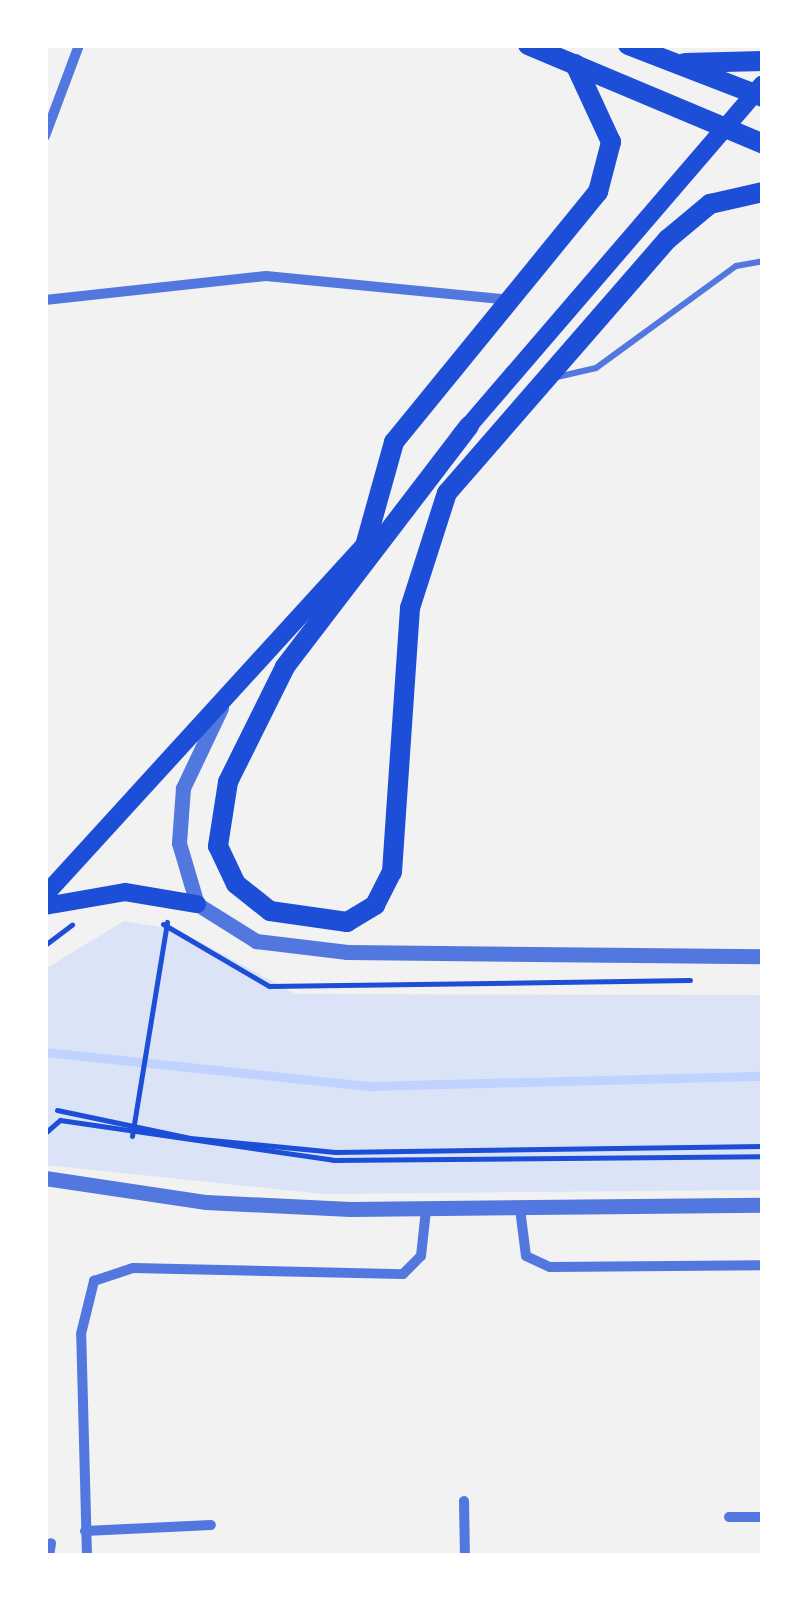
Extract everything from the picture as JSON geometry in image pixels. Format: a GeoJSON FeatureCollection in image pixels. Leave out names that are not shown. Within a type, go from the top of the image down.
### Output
{"type":"FeatureCollection","features":[{"type":"Feature","properties":{"kind":"main road"},"geometry":{"type":"LineString","coordinates":[[528,45],[763,144]]}},
{"type":"Feature","properties":{"kind":"main road"},"geometry":{"type":"LineString","coordinates":[[632,46],[763,97]]}},
{"type":"Feature","properties":{"kind":"main road"},"geometry":{"type":"LineString","coordinates":[[671,63],[763,61]]}},
{"type":"Feature","properties":{"kind":"main road"},"geometry":{"type":"LineString","coordinates":[[365,546],[394,442],[582,215],[608,166],[607,118],[574,64]]}},
{"type":"Feature","properties":{"kind":"main road"},"geometry":{"type":"LineString","coordinates":[[45,895],[365,546],[763,84]]}},
{"type":"Feature","properties":{"kind":"main road"},"geometry":{"type":"LineString","coordinates":[[469,426],[285,667],[228,782],[218,846],[236,884],[270,912],[347,922],[384,890],[396,849],[418,560],[447,493],[695,214],[728,196],[763,192]]}},
{"type":"Feature","properties":{"kind":"main road"},"geometry":{"type":"LineString","coordinates":[[45,906],[126,892],[197,904]]}},
{"type":"Feature","properties":{"kind":"street"},"geometry":{"type":"LineString","coordinates":[[45,136],[78,45]]}},
{"type":"Feature","properties":{"kind":"street"},"geometry":{"type":"LineString","coordinates":[[45,300],[266,276],[510,300]]}},
{"type":"Feature","properties":{"kind":"street"},"geometry":{"type":"LineString","coordinates":[[222,705],[179,809],[197,904],[274,946],[763,956]]}},
{"type":"Feature","properties":{"kind":"street"},"geometry":{"type":"LineString","coordinates":[[45,1178],[206,1202],[426,1210],[763,1205]]}},
{"type":"Feature","properties":{"kind":"street"},"geometry":{"type":"LineString","coordinates":[[520,1209],[526,1256],[550,1268],[763,1265]]}},
{"type":"Feature","properties":{"kind":"street"},"geometry":{"type":"LineString","coordinates":[[87,1556],[81,1334],[94,1281],[133,1268],[404,1274],[421,1256],[426,1210]]}},
{"type":"Feature","properties":{"kind":"street"},"geometry":{"type":"LineString","coordinates":[[464,1501],[465,1556]]}},
{"type":"Feature","properties":{"kind":"street"},"geometry":{"type":"LineString","coordinates":[[729,1517],[763,1518]]}},
{"type":"Feature","properties":{"kind":"street"},"geometry":{"type":"LineString","coordinates":[[85,1531],[211,1525]]}},
{"type":"Feature","properties":{"kind":"street"},"geometry":{"type":"LineString","coordinates":[[49,1556],[51,1543]]}},
{"type":"Feature","properties":{"kind":"lane"},"geometry":{"type":"LineString","coordinates":[[542,382],[596,368],[736,266],[763,262]]}},
{"type":"Feature","properties":{"kind":"path"},"geometry":{"type":"LineString","coordinates":[[132,1133],[157,955],[165,924]]}},
{"type":"Feature","properties":{"kind":"path"},"geometry":{"type":"LineString","coordinates":[[57,1110],[190,1138],[335,1152],[763,1146]]}},
{"type":"Feature","properties":{"kind":"path"},"geometry":{"type":"LineString","coordinates":[[45,1133],[60,1120],[333,1160],[763,1156]]}},
{"type":"Feature","properties":{"kind":"shaded area"},"geometry":{"type":"Polygon","coordinates":[[[124,921],[178,930],[296,994],[763,995],[763,1190],[323,1194],[45,1165],[45,969],[124,921]]]}},
{"type":"Feature","properties":{"kind":"waterway"},"geometry":{"type":"LineString","coordinates":[[45,1052],[371,1086],[763,1076]]}}]}
